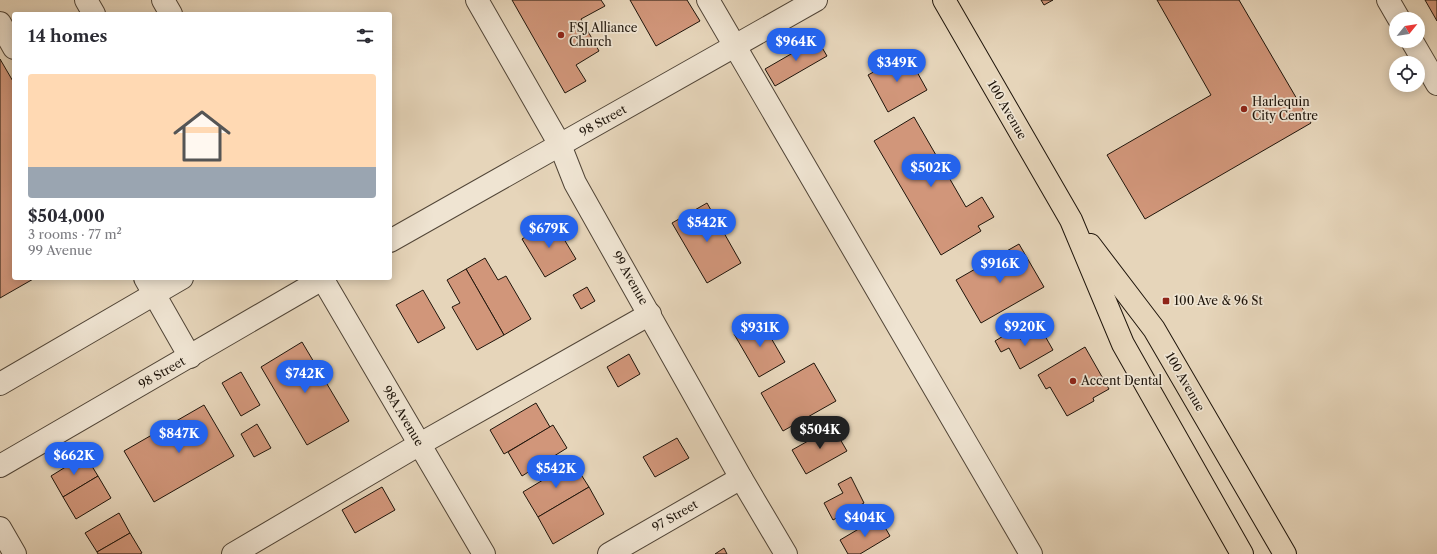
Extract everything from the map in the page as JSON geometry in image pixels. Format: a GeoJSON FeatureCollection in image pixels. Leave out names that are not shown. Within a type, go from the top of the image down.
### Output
{"type":"FeatureCollection","features":[{"type":"Feature","properties":{"kind":"main road","name":"100 Avenue"},"geometry":{"type":"LineString","coordinates":[[944,0],[1071,220],[1123,344],[1242,554]]}},
{"type":"Feature","properties":{"kind":"main road","name":"100 Avenue"},"geometry":{"type":"LineString","coordinates":[[1071,220],[1154,328],[1285,554]]}},
{"type":"Feature","properties":{"kind":"street"},"geometry":{"type":"LineString","coordinates":[[86,0],[93,12]]}},
{"type":"Feature","properties":{"kind":"street"},"geometry":{"type":"LineString","coordinates":[[163,0],[170,12]]}},
{"type":"Feature","properties":{"kind":"street","name":"99 Avenue"},"geometry":{"type":"LineString","coordinates":[[477,0],[560,145],[575,183],[741,478],[786,554]]}},
{"type":"Feature","properties":{"kind":"street"},"geometry":{"type":"LineString","coordinates":[[708,0],[1031,554]]}},
{"type":"Feature","properties":{"kind":"street","name":"98 Street"},"geometry":{"type":"LineString","coordinates":[[392,240],[816,0]]}},
{"type":"Feature","properties":{"kind":"street"},"geometry":{"type":"LineString","coordinates":[[1388,0],[1395,12]]}},
{"type":"Feature","properties":{"kind":"street"},"geometry":{"type":"LineString","coordinates":[[0,23],[12,44]]}},
{"type":"Feature","properties":{"kind":"street"},"geometry":{"type":"LineString","coordinates":[[1416,48],[1437,84]]}},
{"type":"Feature","properties":{"kind":"street"},"geometry":{"type":"LineString","coordinates":[[0,384],[150,286],[174,280]]}},
{"type":"Feature","properties":{"kind":"street","name":"98 Street"},"geometry":{"type":"LineString","coordinates":[[0,466],[190,357],[320,280]]}},
{"type":"Feature","properties":{"kind":"street","name":"98A Avenue"},"geometry":{"type":"LineString","coordinates":[[324,280],[484,554]]}},
{"type":"Feature","properties":{"kind":"street"},"geometry":{"type":"LineString","coordinates":[[150,286],[190,357]]}},
{"type":"Feature","properties":{"kind":"street"},"geometry":{"type":"LineString","coordinates":[[232,554],[420,444],[650,314]]}},
{"type":"Feature","properties":{"kind":"street","name":"97 Street"},"geometry":{"type":"LineString","coordinates":[[608,554],[741,478]]}},
{"type":"Feature","properties":{"kind":"street"},"geometry":{"type":"LineString","coordinates":[[0,528],[15,554]]}},
{"type":"Feature","properties":{"kind":"building","name":"FSJ Alliance Church"},"geometry":{"type":"Polygon","coordinates":[[[512,0],[601,0],[605,6],[581,19],[599,51],[576,65],[586,81],[565,93],[512,0]]]}},
{"type":"Feature","properties":{"kind":"building"},"geometry":{"type":"Polygon","coordinates":[[[630,0],[687,0],[700,21],[656,46],[630,0]]]}},
{"type":"Feature","properties":{"kind":"building"},"geometry":{"type":"Polygon","coordinates":[[[1041,0],[1053,0],[1044,5],[1041,0]]]}},
{"type":"Feature","properties":{"kind":"building","name":"Harlequin City Centre"},"geometry":{"type":"Polygon","coordinates":[[[1157,0],[1239,0],[1311,123],[1145,219],[1107,155],[1211,95],[1157,0]]]}},
{"type":"Feature","properties":{"kind":"building"},"geometry":{"type":"Polygon","coordinates":[[[1425,0],[1437,0],[1437,21],[1425,0]]]}},
{"type":"Feature","properties":{"kind":"building"},"geometry":{"type":"Polygon","coordinates":[[[817,39],[827,56],[775,86],[765,69],[817,39]]]}},
{"type":"Feature","properties":{"kind":"building"},"geometry":{"type":"Polygon","coordinates":[[[907,54],[927,90],[888,112],[868,75],[907,54]]]}},
{"type":"Feature","properties":{"kind":"building"},"geometry":{"type":"Polygon","coordinates":[[[0,59],[12,80],[12,280],[32,280],[0,298],[0,59]]]}},
{"type":"Feature","properties":{"kind":"building"},"geometry":{"type":"Polygon","coordinates":[[[914,117],[966,207],[982,197],[994,217],[978,226],[981,231],[941,255],[874,141],[914,117]]]}},
{"type":"Feature","properties":{"kind":"building"},"geometry":{"type":"Polygon","coordinates":[[[707,203],[741,263],[707,283],[672,223],[707,203]]]}},
{"type":"Feature","properties":{"kind":"building"},"geometry":{"type":"Polygon","coordinates":[[[553,221],[576,259],[545,277],[522,239],[553,221]]]}},
{"type":"Feature","properties":{"kind":"building"},"geometry":{"type":"Polygon","coordinates":[[[1019,244],[1044,287],[981,323],[956,280],[1019,244]]]}},
{"type":"Feature","properties":{"kind":"building"},"geometry":{"type":"Polygon","coordinates":[[[485,258],[498,280],[506,276],[531,319],[504,335],[466,269],[485,258]]]}},
{"type":"Feature","properties":{"kind":"building"},"geometry":{"type":"Polygon","coordinates":[[[466,269],[504,335],[477,350],[452,307],[460,303],[447,280],[466,269]]]}},
{"type":"Feature","properties":{"kind":"building"},"geometry":{"type":"Polygon","coordinates":[[[587,287],[595,301],[581,309],[573,295],[587,287]]]}},
{"type":"Feature","properties":{"kind":"building"},"geometry":{"type":"Polygon","coordinates":[[[423,290],[445,328],[418,343],[396,305],[423,290]]]}},
{"type":"Feature","properties":{"kind":"building"},"geometry":{"type":"Polygon","coordinates":[[[760,319],[785,362],[759,377],[734,334],[760,319]]]}},
{"type":"Feature","properties":{"kind":"building"},"geometry":{"type":"Polygon","coordinates":[[[1015,329],[1021,340],[1041,329],[1053,350],[1020,369],[1009,348],[1001,352],[995,341],[1015,329]]]}},
{"type":"Feature","properties":{"kind":"building"},"geometry":{"type":"Polygon","coordinates":[[[302,342],[349,421],[307,445],[261,367],[302,342]]]}},
{"type":"Feature","properties":{"kind":"building","name":"Accent Dental"},"geometry":{"type":"Polygon","coordinates":[[[1085,347],[1109,389],[1093,398],[1094,401],[1067,416],[1050,387],[1046,389],[1038,375],[1085,347]]]}},
{"type":"Feature","properties":{"kind":"building"},"geometry":{"type":"Polygon","coordinates":[[[629,354],[640,374],[618,387],[607,367],[629,354]]]}},
{"type":"Feature","properties":{"kind":"building"},"geometry":{"type":"Polygon","coordinates":[[[814,363],[836,401],[783,431],[761,393],[814,363]]]}},
{"type":"Feature","properties":{"kind":"building"},"geometry":{"type":"Polygon","coordinates":[[[241,372],[260,405],[241,416],[222,383],[241,372]]]}},
{"type":"Feature","properties":{"kind":"building"},"geometry":{"type":"Polygon","coordinates":[[[536,403],[550,427],[504,454],[490,430],[536,403]]]}},
{"type":"Feature","properties":{"kind":"building"},"geometry":{"type":"Polygon","coordinates":[[[204,405],[234,456],[154,502],[124,451],[204,405]]]}},
{"type":"Feature","properties":{"kind":"building"},"geometry":{"type":"Polygon","coordinates":[[[257,424],[271,448],[254,457],[241,434],[257,424]]]}},
{"type":"Feature","properties":{"kind":"building"},"geometry":{"type":"Polygon","coordinates":[[[553,425],[567,448],[522,476],[508,452],[553,425]]]}},
{"type":"Feature","properties":{"kind":"building"},"geometry":{"type":"Polygon","coordinates":[[[833,427],[847,451],[806,474],[792,450],[833,427]]]}},
{"type":"Feature","properties":{"kind":"building"},"geometry":{"type":"Polygon","coordinates":[[[677,438],[689,458],[655,477],[643,457],[677,438]]]}},
{"type":"Feature","properties":{"kind":"building"},"geometry":{"type":"Polygon","coordinates":[[[85,455],[98,476],[63,497],[51,476],[85,455]]]}},
{"type":"Feature","properties":{"kind":"building"},"geometry":{"type":"Polygon","coordinates":[[[573,462],[589,487],[538,517],[523,492],[573,462]]]}},
{"type":"Feature","properties":{"kind":"building"},"geometry":{"type":"Polygon","coordinates":[[[98,476],[111,498],[76,519],[63,497],[98,476]]]}},
{"type":"Feature","properties":{"kind":"building"},"geometry":{"type":"Polygon","coordinates":[[[851,477],[864,503],[855,508],[857,513],[850,516],[847,512],[833,520],[824,503],[843,493],[838,484],[851,477]]]}},
{"type":"Feature","properties":{"kind":"building"},"geometry":{"type":"Polygon","coordinates":[[[382,487],[395,510],[355,533],[342,510],[382,487]]]}},
{"type":"Feature","properties":{"kind":"building"},"geometry":{"type":"Polygon","coordinates":[[[589,487],[604,514],[553,544],[538,517],[589,487]]]}},
{"type":"Feature","properties":{"kind":"building"},"geometry":{"type":"Polygon","coordinates":[[[119,513],[130,533],[97,552],[85,533],[119,513]]]}},
{"type":"Feature","properties":{"kind":"building"},"geometry":{"type":"Polygon","coordinates":[[[879,517],[890,536],[860,554],[848,554],[840,540],[879,517]]]}},
{"type":"Feature","properties":{"kind":"building"},"geometry":{"type":"Polygon","coordinates":[[[130,533],[142,553],[98,554],[97,552],[130,533]]]}},
{"type":"Feature","properties":{"kind":"building"},"geometry":{"type":"Polygon","coordinates":[[[724,548],[727,554],[715,554],[724,548]]]}},
{"type":"Feature","properties":{"kind":"place","name":"FSJ Alliance Church"},"geometry":{"type":"Point","coordinates":[561,35]}},
{"type":"Feature","properties":{"kind":"place","name":"Harlequin City Centre"},"geometry":{"type":"Point","coordinates":[1244,109]}},
{"type":"Feature","properties":{"kind":"place","name":"100 Ave & 96 St"},"geometry":{"type":"Point","coordinates":[1166,301]}},
{"type":"Feature","properties":{"kind":"place","name":"Accent Dental"},"geometry":{"type":"Point","coordinates":[1073,381]}}]}
